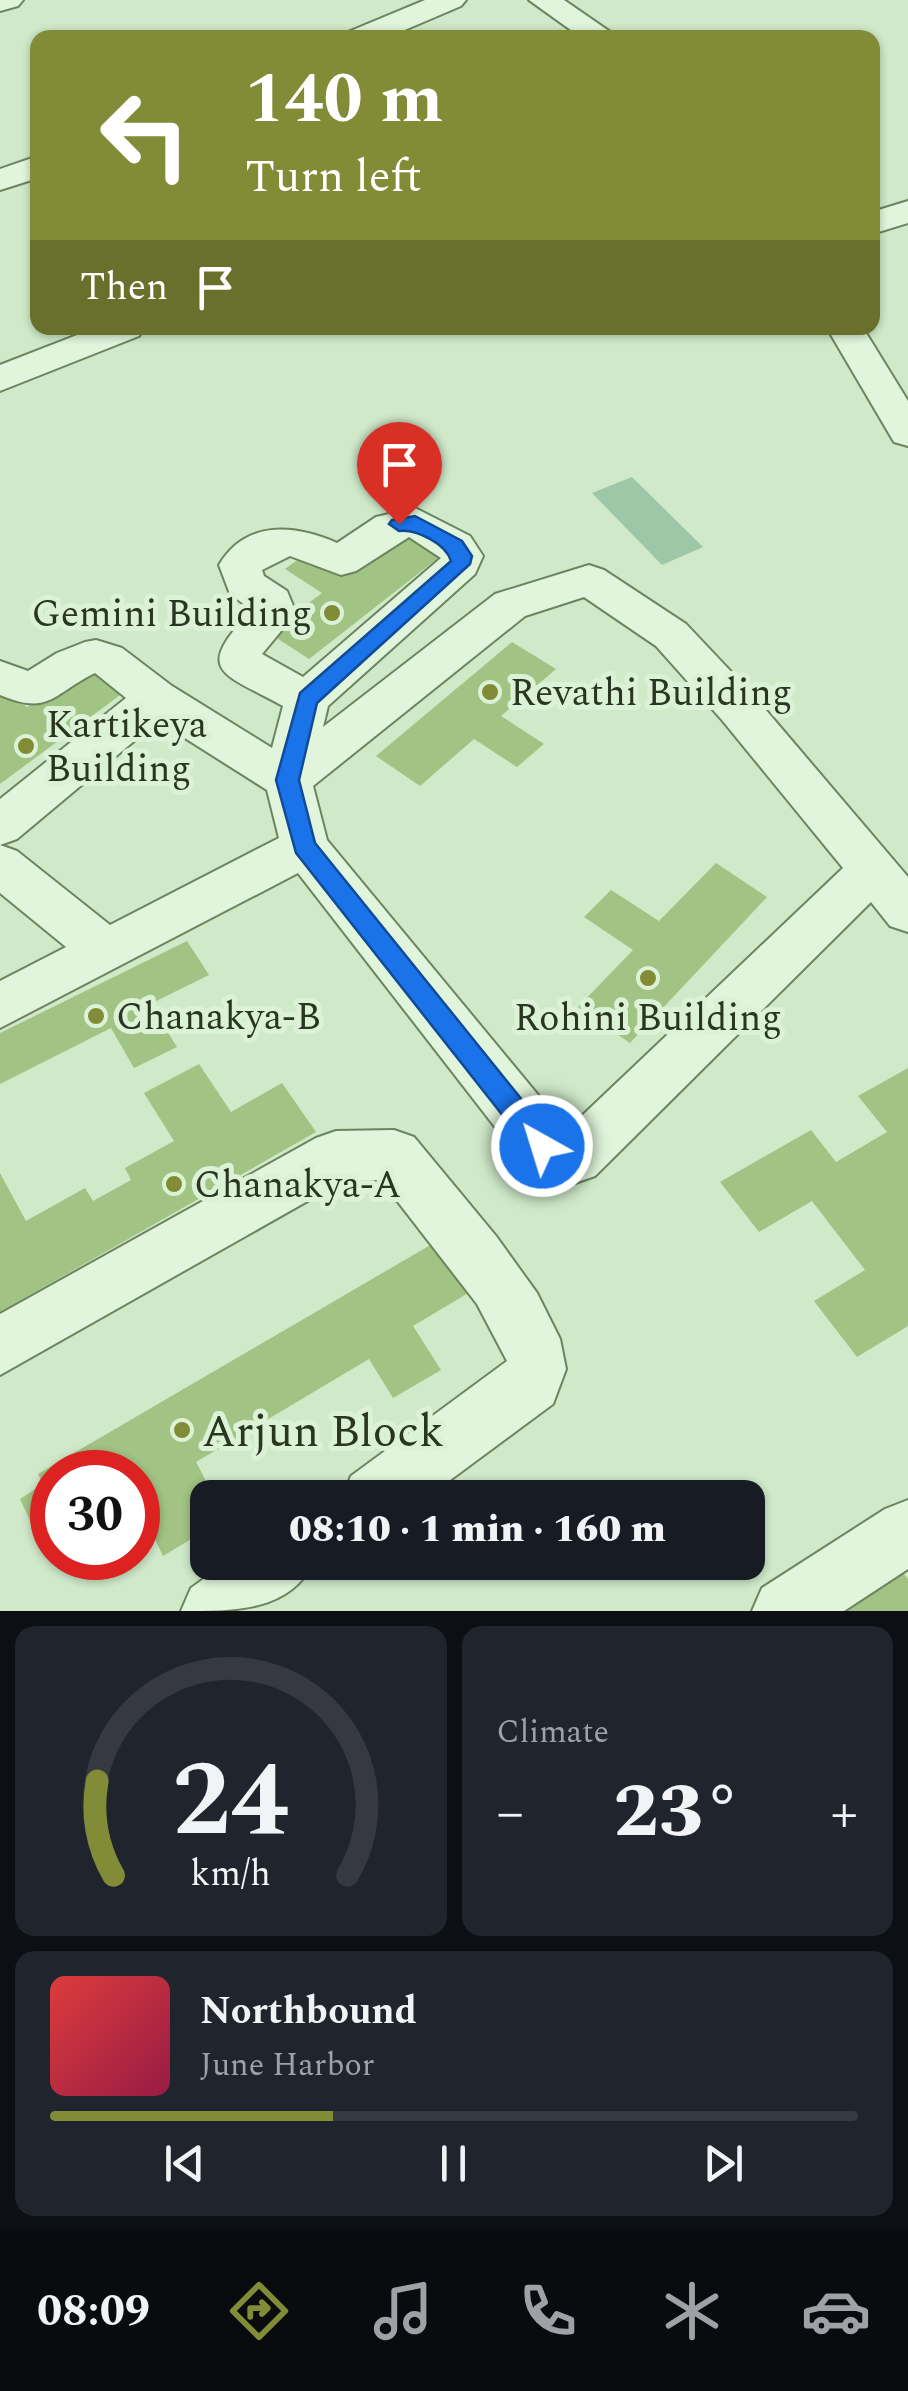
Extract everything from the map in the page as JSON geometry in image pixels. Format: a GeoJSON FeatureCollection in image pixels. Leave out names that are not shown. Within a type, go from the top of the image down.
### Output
{"type":"FeatureCollection","features":[{"type":"Feature","properties":{"kind":"street"},"geometry":{"type":"LineString","coordinates":[[0,2],[8,0]]}},
{"type":"Feature","properties":{"kind":"street"},"geometry":{"type":"LineString","coordinates":[[378,30],[451,0]]}},
{"type":"Feature","properties":{"kind":"street"},"geometry":{"type":"LineString","coordinates":[[544,0],[591,30]]}},
{"type":"Feature","properties":{"kind":"street"},"geometry":{"type":"LineString","coordinates":[[0,180],[30,169]]}},
{"type":"Feature","properties":{"kind":"street"},"geometry":{"type":"LineString","coordinates":[[880,221],[908,212]]}},
{"type":"Feature","properties":{"kind":"street"},"geometry":{"type":"LineString","coordinates":[[0,379],[109,335]]}},
{"type":"Feature","properties":{"kind":"street"},"geometry":{"type":"LineString","coordinates":[[849,335],[908,433]]}},
{"type":"Feature","properties":{"kind":"street"},"geometry":{"type":"LineString","coordinates":[[307,699],[240,662],[240,650],[274,612],[272,602],[245,584],[240,565],[266,544],[301,541],[341,561],[392,528],[415,522],[454,546],[462,556],[460,564],[307,699],[288,780],[304,847],[542,1146],[574,1158],[872,870]]}},
{"type":"Feature","properties":{"kind":"street"},"geometry":{"type":"LineString","coordinates":[[288,780],[510,605],[589,580],[671,636],[738,708],[908,912]]}},
{"type":"Feature","properties":{"kind":"street"},"geometry":{"type":"LineString","coordinates":[[0,676],[32,690],[89,654],[105,655],[156,698],[288,780]]}},
{"type":"Feature","properties":{"kind":"street"},"geometry":{"type":"LineString","coordinates":[[0,826],[156,698]]}},
{"type":"Feature","properties":{"kind":"street"},"geometry":{"type":"LineString","coordinates":[[0,1006],[304,847]]}},
{"type":"Feature","properties":{"kind":"street"},"geometry":{"type":"LineString","coordinates":[[0,865],[106,951]]}},
{"type":"Feature","properties":{"kind":"street"},"geometry":{"type":"LineString","coordinates":[[0,1346],[336,1156],[394,1155],[471,1248],[530,1338],[538,1364],[532,1383],[397,1480]]}},
{"type":"Feature","properties":{"kind":"street"},"geometry":{"type":"LineString","coordinates":[[785,1611],[908,1532]]}},
{"type":"Feature","properties":{"kind":"street"},"geometry":{"type":"LineString","coordinates":[[214,1611],[257,1580]]}},
{"type":"Feature","properties":{"kind":"green space"},"geometry":{"type":"Polygon","coordinates":[[[632,477],[703,547],[662,565],[592,493],[632,477]]]}},
{"type":"Feature","properties":{"kind":"building","name":"Gemini Building"},"geometry":{"type":"Polygon","coordinates":[[[402,531],[442,555],[309,659],[269,633],[322,593],[285,569],[311,550],[402,531]]]}},
{"type":"Feature","properties":{"kind":"building","name":"Revathi Building"},"geometry":{"type":"Polygon","coordinates":[[[512,642],[556,669],[501,716],[544,744],[517,767],[474,739],[420,786],[376,756],[512,642]]]}},
{"type":"Feature","properties":{"kind":"building","name":"Kartikeya Building"},"geometry":{"type":"Polygon","coordinates":[[[93,660],[131,687],[0,784],[0,687],[27,707],[93,660]]]}},
{"type":"Feature","properties":{"kind":"building","name":"Rohini Building"},"geometry":{"type":"Polygon","coordinates":[[[716,863],[767,897],[630,1043],[578,1007],[633,950],[584,917],[611,890],[659,921],[716,863]]]}},
{"type":"Feature","properties":{"kind":"building","name":"Chanakya-B"},"geometry":{"type":"Polygon","coordinates":[[[187,941],[209,975],[150,1004],[177,1047],[134,1068],[111,1028],[0,1084],[0,1033],[187,941]]]}},
{"type":"Feature","properties":{"kind":"building","name":"Chanakya-A"},"geometry":{"type":"Polygon","coordinates":[[[199,1064],[231,1112],[282,1083],[316,1132],[0,1312],[0,1173],[26,1221],[85,1188],[93,1201],[131,1180],[125,1168],[174,1141],[144,1093],[199,1064]]]}},
{"type":"Feature","properties":{"kind":"building"},"geometry":{"type":"Polygon","coordinates":[[[908,1068],[908,1326],[857,1357],[814,1301],[865,1270],[812,1201],[759,1232],[720,1182],[811,1130],[836,1162],[887,1132],[858,1096],[908,1068]]]}},
{"type":"Feature","properties":{"kind":"building","name":"Arjun Block"},"geometry":{"type":"Polygon","coordinates":[[[439,1240],[475,1289],[413,1326],[441,1370],[393,1398],[369,1359],[196,1462],[206,1480],[190,1480],[190,1540],[163,1556],[160,1450],[79,1450],[439,1240]]]}},
{"type":"Feature","properties":{"kind":"building","name":"Arjun Block"},"geometry":{"type":"Polygon","coordinates":[[[30,1492],[30,1521],[20,1499],[30,1492]]]}},
{"type":"Feature","properties":{"kind":"building"},"geometry":{"type":"Polygon","coordinates":[[[899,1568],[908,1579],[908,1611],[844,1611],[899,1568]]]}},
{"type":"Feature","properties":{"kind":"place","name":"Gemini Building"},"geometry":{"type":"Point","coordinates":[332,613]}},
{"type":"Feature","properties":{"kind":"place","name":"Revathi Building"},"geometry":{"type":"Point","coordinates":[490,692]}},
{"type":"Feature","properties":{"kind":"place","name":"Kartikeya Building"},"geometry":{"type":"Point","coordinates":[26,746]}},
{"type":"Feature","properties":{"kind":"place","name":"Rohini Building"},"geometry":{"type":"Point","coordinates":[648,978]}},
{"type":"Feature","properties":{"kind":"place","name":"Chanakya-B"},"geometry":{"type":"Point","coordinates":[96,1016]}},
{"type":"Feature","properties":{"kind":"place","name":"Chanakya-A"},"geometry":{"type":"Point","coordinates":[174,1184]}},
{"type":"Feature","properties":{"kind":"place","name":"Arjun Block"},"geometry":{"type":"Point","coordinates":[182,1430]}},
{"type":"Feature","properties":{"kind":"route"},"geometry":{"type":"LineString","coordinates":[[399,524],[415,522],[454,546],[462,556],[460,564],[307,699],[288,780],[304,847],[542,1146]]}}]}
